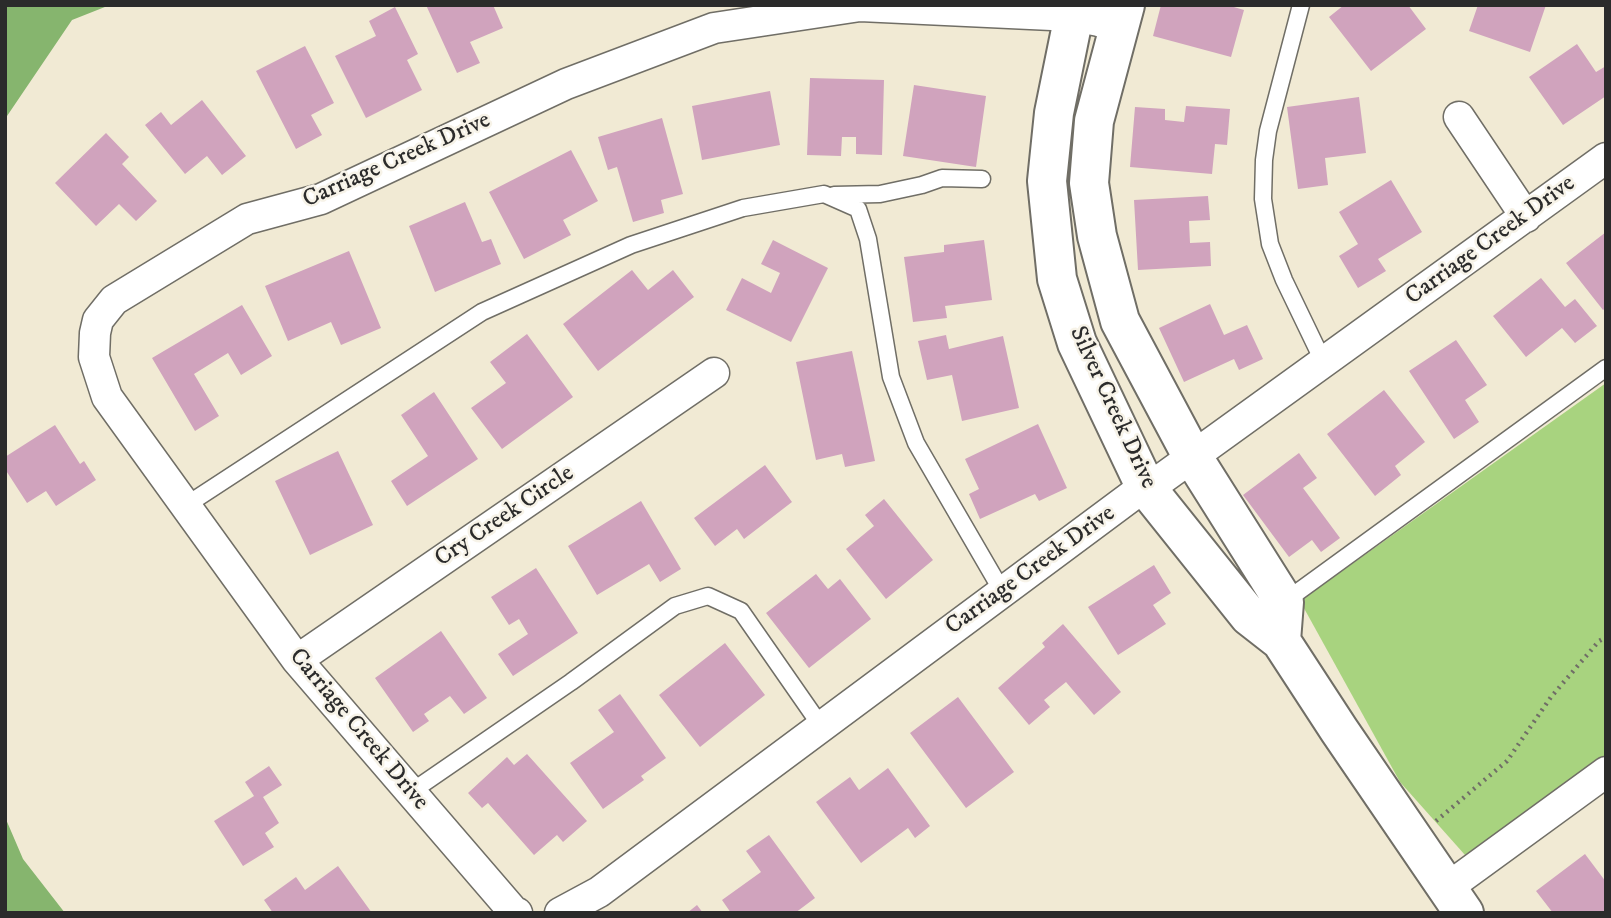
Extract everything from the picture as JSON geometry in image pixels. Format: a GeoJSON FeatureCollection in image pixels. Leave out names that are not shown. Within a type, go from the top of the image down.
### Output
{"type":"FeatureCollection","features":[{"type":"Feature","properties":{"kind":"street","name":"Carriage Creek Drive"},"geometry":{"type":"LineString","coordinates":[[517,913],[297,660],[107,397],[94,357],[98,320],[114,300],[247,219],[321,199],[566,84],[714,28],[860,6],[1074,10],[1099,21],[1122,17]]}},
{"type":"Feature","properties":{"kind":"street","name":"Silver Creek Drive"},"geometry":{"type":"LineString","coordinates":[[1074,10],[1054,113],[1047,181],[1057,279],[1077,344],[1145,486],[1249,616],[1281,641],[1456,900]]}},
{"type":"Feature","properties":{"kind":"street","name":"Silver Creek Drive"},"geometry":{"type":"LineString","coordinates":[[1122,17],[1094,121],[1089,183],[1097,236],[1120,321],[1192,456],[1284,602]]}},
{"type":"Feature","properties":{"kind":"street"},"geometry":{"type":"LineString","coordinates":[[1459,117],[1526,217]]}},
{"type":"Feature","properties":{"kind":"street","name":"Carriage Creek Drive"},"geometry":{"type":"LineString","coordinates":[[560,913],[598,892],[1145,486],[1163,478],[1606,159]]}},
{"type":"Feature","properties":{"kind":"street","name":"Cry Creek Circle"},"geometry":{"type":"LineString","coordinates":[[297,660],[714,373]]}},
{"type":"Feature","properties":{"kind":"street"},"geometry":{"type":"LineString","coordinates":[[1281,641],[1284,602]]}},
{"type":"Feature","properties":{"kind":"street"},"geometry":{"type":"LineString","coordinates":[[1456,900],[1606,772]]}},
{"type":"Feature","properties":{"kind":"lane"},"geometry":{"type":"LineString","coordinates":[[1301,5],[1268,131],[1263,199],[1270,244],[1284,280],[1323,361]]}},
{"type":"Feature","properties":{"kind":"lane"},"geometry":{"type":"LineString","coordinates":[[186,506],[482,312],[631,245],[743,208],[824,194],[880,194],[942,178],[982,179]]}},
{"type":"Feature","properties":{"kind":"lane"},"geometry":{"type":"LineString","coordinates":[[824,194],[858,209],[868,239],[891,377],[916,443],[1002,591]]}},
{"type":"Feature","properties":{"kind":"lane"},"geometry":{"type":"LineString","coordinates":[[1284,602],[1606,368]]}},
{"type":"Feature","properties":{"kind":"lane"},"geometry":{"type":"LineString","coordinates":[[411,792],[571,682],[675,606],[708,596],[741,611],[821,726]]}},
{"type":"Feature","properties":{"kind":"path"},"geometry":{"type":"LineString","coordinates":[[1414,839],[1507,761],[1551,697],[1599,641],[1606,637]]}},
{"type":"Feature","properties":{"kind":"green space"},"geometry":{"type":"Polygon","coordinates":[[[5,5],[110,5],[72,20],[5,119],[5,5]]]}},
{"type":"Feature","properties":{"kind":"green space"},"geometry":{"type":"Polygon","coordinates":[[[1606,383],[1606,756],[1465,855],[1400,782],[1300,601],[1606,383]]]}},
{"type":"Feature","properties":{"kind":"green space"},"geometry":{"type":"Polygon","coordinates":[[[5,817],[23,859],[65,913],[5,913],[5,817]]]}},
{"type":"Feature","properties":{"kind":"building"},"geometry":{"type":"Polygon","coordinates":[[[426,5],[493,5],[503,28],[470,42],[480,63],[457,73],[426,5]]]}},
{"type":"Feature","properties":{"kind":"building"},"geometry":{"type":"Polygon","coordinates":[[[1161,5],[1227,5],[1244,10],[1231,57],[1153,36],[1161,5]]]}},
{"type":"Feature","properties":{"kind":"building"},"geometry":{"type":"Polygon","coordinates":[[[1344,5],[1408,5],[1426,29],[1371,71],[1329,17],[1344,5]]]}},
{"type":"Feature","properties":{"kind":"building"},"geometry":{"type":"Polygon","coordinates":[[[1478,5],[1546,5],[1530,52],[1469,31],[1478,5]]]}},
{"type":"Feature","properties":{"kind":"building"},"geometry":{"type":"Polygon","coordinates":[[[395,7],[418,54],[407,60],[422,90],[366,118],[335,56],[376,36],[369,21],[395,7]]]}},
{"type":"Feature","properties":{"kind":"building"},"geometry":{"type":"Polygon","coordinates":[[[1577,44],[1596,72],[1606,66],[1606,96],[1563,125],[1529,77],[1577,44]]]}},
{"type":"Feature","properties":{"kind":"building"},"geometry":{"type":"Polygon","coordinates":[[[305,46],[334,103],[311,115],[322,135],[296,149],[256,71],[305,46]]]}},
{"type":"Feature","properties":{"kind":"building"},"geometry":{"type":"Polygon","coordinates":[[[810,78],[884,80],[882,155],[856,154],[856,137],[842,137],[841,156],[807,155],[810,78]]]}},
{"type":"Feature","properties":{"kind":"building"},"geometry":{"type":"Polygon","coordinates":[[[914,85],[986,96],[976,167],[903,156],[914,85]]]}},
{"type":"Feature","properties":{"kind":"building"},"geometry":{"type":"Polygon","coordinates":[[[770,91],[780,145],[702,160],[692,106],[770,91]]]}},
{"type":"Feature","properties":{"kind":"building"},"geometry":{"type":"Polygon","coordinates":[[[1359,97],[1366,153],[1325,158],[1328,185],[1298,189],[1287,107],[1359,97]]]}},
{"type":"Feature","properties":{"kind":"building"},"geometry":{"type":"Polygon","coordinates":[[[202,100],[246,156],[222,175],[207,156],[185,174],[145,125],[161,112],[171,125],[202,100]]]}},
{"type":"Feature","properties":{"kind":"building"},"geometry":{"type":"Polygon","coordinates":[[[1186,106],[1230,109],[1227,145],[1215,144],[1212,174],[1130,167],[1135,107],[1165,109],[1165,120],[1184,122],[1186,106]]]}},
{"type":"Feature","properties":{"kind":"building"},"geometry":{"type":"Polygon","coordinates":[[[662,118],[683,194],[661,200],[664,213],[633,222],[617,167],[608,170],[598,137],[662,118]]]}},
{"type":"Feature","properties":{"kind":"building"},"geometry":{"type":"Polygon","coordinates":[[[106,133],[129,157],[122,164],[157,201],[136,221],[119,204],[96,226],[55,183],[106,133]]]}},
{"type":"Feature","properties":{"kind":"building"},"geometry":{"type":"Polygon","coordinates":[[[571,150],[598,201],[563,220],[571,235],[524,259],[489,192],[571,150]]]}},
{"type":"Feature","properties":{"kind":"building"},"geometry":{"type":"Polygon","coordinates":[[[1391,180],[1422,232],[1378,259],[1386,271],[1358,288],[1339,256],[1358,244],[1339,212],[1391,180]]]}},
{"type":"Feature","properties":{"kind":"building"},"geometry":{"type":"Polygon","coordinates":[[[1208,196],[1210,220],[1189,221],[1190,243],[1210,242],[1211,266],[1138,270],[1134,200],[1208,196]]]}},
{"type":"Feature","properties":{"kind":"building"},"geometry":{"type":"Polygon","coordinates":[[[465,202],[482,242],[491,239],[501,264],[435,292],[409,226],[465,202]]]}},
{"type":"Feature","properties":{"kind":"building"},"geometry":{"type":"Polygon","coordinates":[[[1606,232],[1606,308],[1603,310],[1566,263],[1606,232]]]}},
{"type":"Feature","properties":{"kind":"building"},"geometry":{"type":"Polygon","coordinates":[[[773,240],[828,268],[791,342],[726,310],[742,278],[771,293],[780,273],[761,264],[773,240]]]}},
{"type":"Feature","properties":{"kind":"building"},"geometry":{"type":"Polygon","coordinates":[[[984,240],[992,300],[945,306],[947,318],[913,322],[904,257],[944,252],[944,245],[984,240]]]}},
{"type":"Feature","properties":{"kind":"building"},"geometry":{"type":"Polygon","coordinates":[[[349,251],[381,328],[341,345],[331,322],[288,341],[265,286],[349,251]]]}},
{"type":"Feature","properties":{"kind":"building"},"geometry":{"type":"Polygon","coordinates":[[[632,270],[648,290],[673,270],[694,297],[598,371],[563,324],[632,270]]]}},
{"type":"Feature","properties":{"kind":"building"},"geometry":{"type":"Polygon","coordinates":[[[1541,278],[1565,307],[1575,299],[1597,326],[1575,343],[1562,328],[1526,357],[1493,316],[1541,278]]]}},
{"type":"Feature","properties":{"kind":"building"},"geometry":{"type":"Polygon","coordinates":[[[1210,304],[1224,335],[1247,325],[1263,359],[1239,370],[1234,359],[1184,382],[1159,328],[1210,304]]]}},
{"type":"Feature","properties":{"kind":"building"},"geometry":{"type":"Polygon","coordinates":[[[242,305],[272,356],[241,375],[228,353],[194,374],[219,416],[195,431],[152,358],[242,305]]]}},
{"type":"Feature","properties":{"kind":"building"},"geometry":{"type":"Polygon","coordinates":[[[527,334],[573,397],[502,449],[471,408],[506,383],[490,362],[527,334]]]}},
{"type":"Feature","properties":{"kind":"building"},"geometry":{"type":"Polygon","coordinates":[[[946,335],[949,349],[1003,336],[1019,408],[962,421],[952,375],[927,380],[918,341],[946,335]]]}},
{"type":"Feature","properties":{"kind":"building"},"geometry":{"type":"Polygon","coordinates":[[[1456,340],[1487,385],[1465,400],[1479,422],[1454,439],[1409,371],[1456,340]]]}},
{"type":"Feature","properties":{"kind":"building"},"geometry":{"type":"Polygon","coordinates":[[[852,351],[875,461],[845,467],[842,454],[816,460],[796,362],[852,351]]]}},
{"type":"Feature","properties":{"kind":"building"},"geometry":{"type":"Polygon","coordinates":[[[1384,390],[1425,442],[1395,466],[1401,475],[1375,496],[1327,434],[1384,390]]]}},
{"type":"Feature","properties":{"kind":"building"},"geometry":{"type":"Polygon","coordinates":[[[434,392],[478,459],[407,506],[391,481],[428,456],[401,415],[434,392]]]}},
{"type":"Feature","properties":{"kind":"building"},"geometry":{"type":"Polygon","coordinates":[[[1038,424],[1067,488],[1039,501],[1035,494],[980,519],[969,494],[979,489],[965,459],[1038,424]]]}},
{"type":"Feature","properties":{"kind":"building"},"geometry":{"type":"Polygon","coordinates":[[[55,425],[80,464],[84,461],[96,480],[56,506],[46,491],[27,503],[5,469],[5,457],[55,425]]]}},
{"type":"Feature","properties":{"kind":"building"},"geometry":{"type":"Polygon","coordinates":[[[338,451],[373,525],[310,555],[275,481],[338,451]]]}},
{"type":"Feature","properties":{"kind":"building"},"geometry":{"type":"Polygon","coordinates":[[[1299,453],[1317,478],[1303,488],[1340,538],[1321,552],[1312,540],[1289,557],[1243,495],[1299,453]]]}},
{"type":"Feature","properties":{"kind":"building"},"geometry":{"type":"Polygon","coordinates":[[[765,465],[792,502],[744,539],[737,529],[715,546],[694,518],[765,465]]]}},
{"type":"Feature","properties":{"kind":"building"},"geometry":{"type":"Polygon","coordinates":[[[884,499],[933,560],[886,599],[846,549],[874,526],[865,515],[884,499]]]}},
{"type":"Feature","properties":{"kind":"building"},"geometry":{"type":"Polygon","coordinates":[[[641,501],[681,569],[660,582],[649,564],[597,595],[568,546],[641,501]]]}},
{"type":"Feature","properties":{"kind":"building"},"geometry":{"type":"Polygon","coordinates":[[[1154,565],[1171,593],[1153,605],[1166,624],[1118,655],[1088,607],[1154,565]]]}},
{"type":"Feature","properties":{"kind":"building"},"geometry":{"type":"Polygon","coordinates":[[[536,568],[578,633],[513,676],[498,654],[528,634],[519,619],[509,625],[491,597],[536,568]]]}},
{"type":"Feature","properties":{"kind":"building"},"geometry":{"type":"Polygon","coordinates":[[[816,574],[828,589],[840,579],[871,619],[809,668],[766,613],[816,574]]]}},
{"type":"Feature","properties":{"kind":"building"},"geometry":{"type":"Polygon","coordinates":[[[1063,624],[1121,692],[1094,715],[1066,682],[1044,700],[1050,707],[1029,725],[998,688],[1045,647],[1042,643],[1063,624]]]}},
{"type":"Feature","properties":{"kind":"building"},"geometry":{"type":"Polygon","coordinates":[[[441,631],[487,698],[464,714],[450,696],[424,714],[429,721],[413,732],[375,678],[441,631]]]}},
{"type":"Feature","properties":{"kind":"building"},"geometry":{"type":"Polygon","coordinates":[[[725,643],[765,695],[700,747],[659,695],[725,643]]]}},
{"type":"Feature","properties":{"kind":"building"},"geometry":{"type":"Polygon","coordinates":[[[620,694],[666,758],[641,776],[644,780],[603,809],[570,763],[614,732],[598,710],[620,694]]]}},
{"type":"Feature","properties":{"kind":"building"},"geometry":{"type":"Polygon","coordinates":[[[958,697],[1014,772],[966,808],[910,733],[958,697]]]}},
{"type":"Feature","properties":{"kind":"building"},"geometry":{"type":"Polygon","coordinates":[[[527,754],[587,821],[563,842],[557,835],[534,855],[488,803],[482,808],[468,793],[507,757],[514,765],[527,754]]]}},
{"type":"Feature","properties":{"kind":"building"},"geometry":{"type":"Polygon","coordinates":[[[269,766],[282,785],[263,797],[279,823],[265,833],[274,847],[243,866],[214,821],[254,796],[245,782],[269,766]]]}},
{"type":"Feature","properties":{"kind":"building"},"geometry":{"type":"Polygon","coordinates":[[[888,768],[930,826],[915,838],[908,828],[861,863],[816,802],[850,777],[859,790],[888,768]]]}},
{"type":"Feature","properties":{"kind":"building"},"geometry":{"type":"Polygon","coordinates":[[[769,835],[815,898],[795,913],[731,913],[722,900],[761,872],[746,851],[769,835]]]}},
{"type":"Feature","properties":{"kind":"building"},"geometry":{"type":"Polygon","coordinates":[[[1585,854],[1606,882],[1606,913],[1553,913],[1536,891],[1585,854]]]}},
{"type":"Feature","properties":{"kind":"building"},"geometry":{"type":"Polygon","coordinates":[[[338,866],[372,913],[273,913],[264,900],[296,877],[305,890],[338,866]]]}},
{"type":"Feature","properties":{"kind":"building"},"geometry":{"type":"Polygon","coordinates":[[[697,905],[703,913],[687,913],[697,905]]]}}]}
